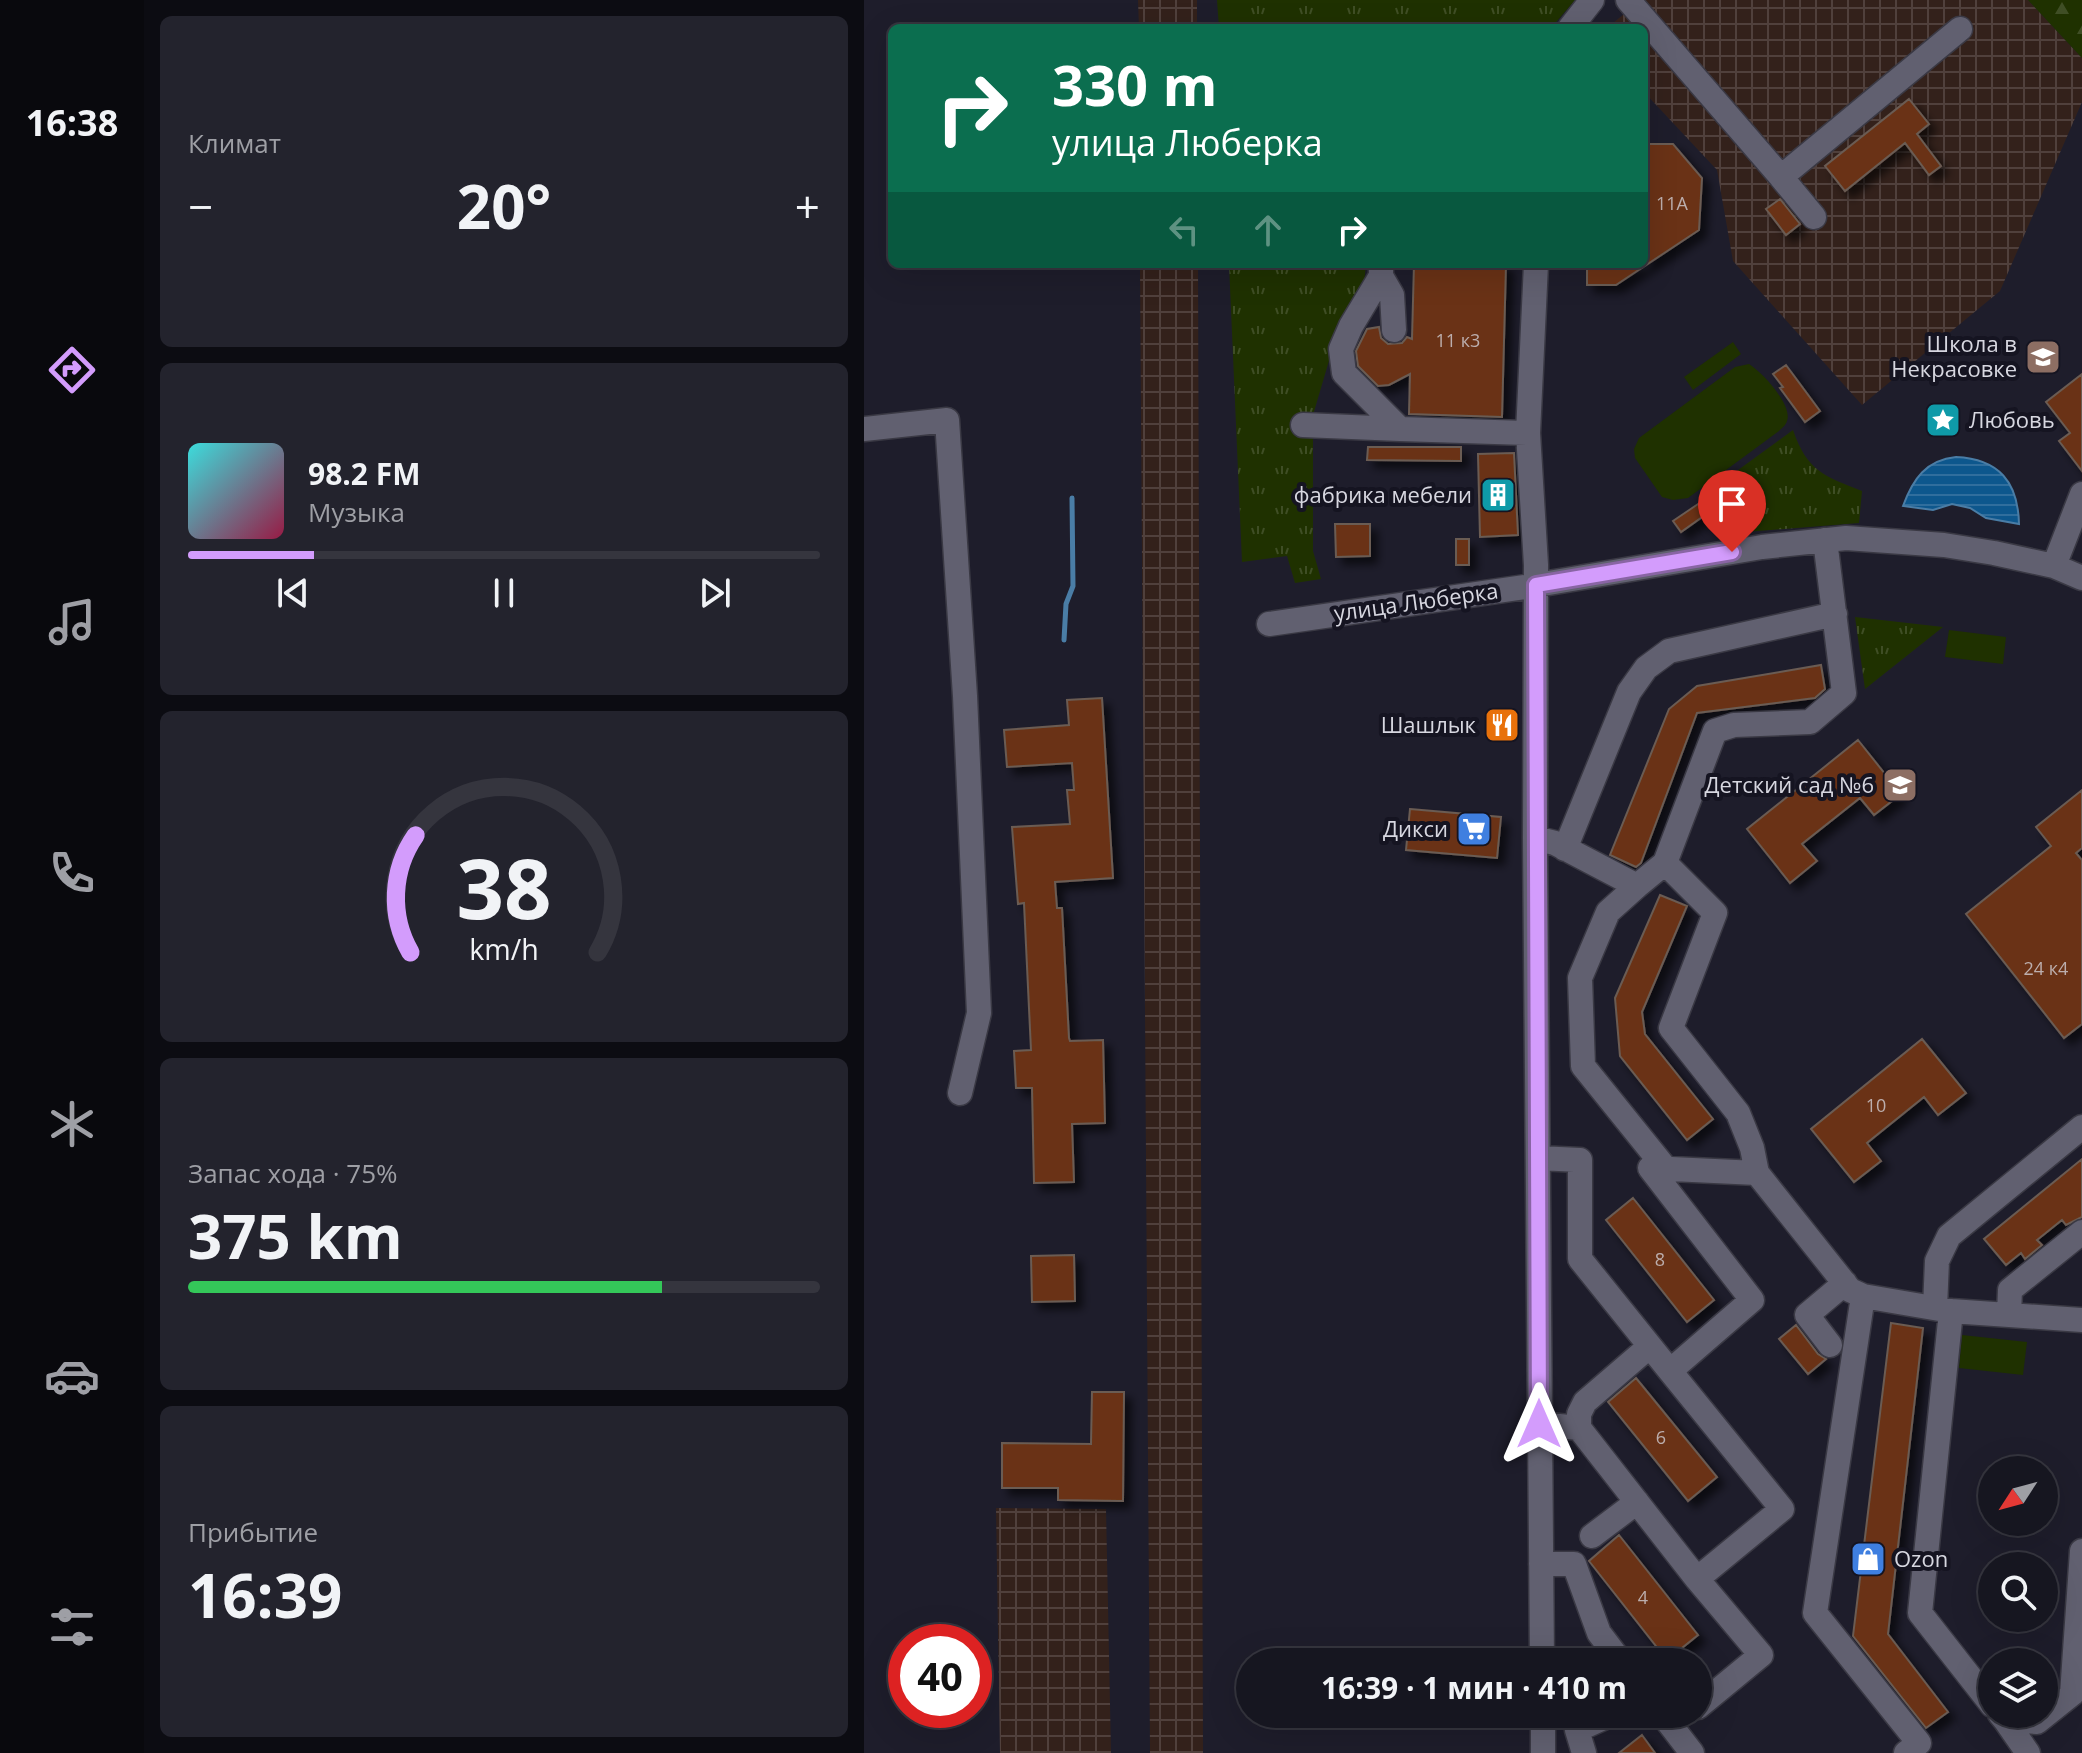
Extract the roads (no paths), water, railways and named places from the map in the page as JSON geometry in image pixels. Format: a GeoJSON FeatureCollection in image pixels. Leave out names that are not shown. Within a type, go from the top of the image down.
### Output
{"type":"FeatureCollection","features":[{"type":"Feature","properties":{"kind":"street"},"geometry":{"type":"LineString","coordinates":[[1573,24],[1592,0]]}},
{"type":"Feature","properties":{"kind":"street"},"geometry":{"type":"LineString","coordinates":[[1628,0],[1814,217]]}},
{"type":"Feature","properties":{"kind":"street"},"geometry":{"type":"LineString","coordinates":[[1781,177],[1960,29]]}},
{"type":"Feature","properties":{"kind":"street"},"geometry":{"type":"LineString","coordinates":[[1536,268],[1528,433],[1536,585],[1542,1648]]}},
{"type":"Feature","properties":{"kind":"street"},"geometry":{"type":"LineString","coordinates":[[1377,278],[1341,349],[1344,373],[1400,429]]}},
{"type":"Feature","properties":{"kind":"street"},"geometry":{"type":"LineString","coordinates":[[1368,329],[1377,278]]}},
{"type":"Feature","properties":{"kind":"street"},"geometry":{"type":"LineString","coordinates":[[1377,278],[1392,295],[1394,330]]}},
{"type":"Feature","properties":{"kind":"street"},"geometry":{"type":"LineString","coordinates":[[1303,425],[1339,418],[1400,429],[1528,433]]}},
{"type":"Feature","properties":{"kind":"street"},"geometry":{"type":"LineString","coordinates":[[864,429],[947,420],[965,696],[979,1013],[960,1093]]}},
{"type":"Feature","properties":{"kind":"street"},"geometry":{"type":"LineString","coordinates":[[2054,566],[2082,494]]}},
{"type":"Feature","properties":{"kind":"street","name":"улица Люберка"},"geometry":{"type":"LineString","coordinates":[[1269,624],[1536,585],[1762,547],[1846,538],[1944,545],[1994,553],[2054,566],[2082,578]]}},
{"type":"Feature","properties":{"kind":"street"},"geometry":{"type":"LineString","coordinates":[[1666,1169],[1583,1066],[1580,978],[1608,912],[1665,863],[1715,731],[1734,725],[1810,722],[1844,693],[1825,540]]}},
{"type":"Feature","properties":{"kind":"street"},"geometry":{"type":"LineString","coordinates":[[1565,849],[1629,692],[1646,668],[1669,651],[1835,614]]}},
{"type":"Feature","properties":{"kind":"street"},"geometry":{"type":"LineString","coordinates":[[1535,838],[1565,849],[1637,886]]}},
{"type":"Feature","properties":{"kind":"street"},"geometry":{"type":"LineString","coordinates":[[1665,863],[1715,913],[1671,1028],[1738,1113],[1752,1148],[1757,1173],[1854,1289],[1943,1309],[2082,1320]]}},
{"type":"Feature","properties":{"kind":"street"},"geometry":{"type":"LineString","coordinates":[[1978,1686],[1920,1613],[1943,1309],[1937,1261],[1949,1236],[2082,1127]]}},
{"type":"Feature","properties":{"kind":"street"},"geometry":{"type":"LineString","coordinates":[[1538,1158],[1580,1160],[1580,1259],[1782,1509],[1697,1579]]}},
{"type":"Feature","properties":{"kind":"street"},"geometry":{"type":"LineString","coordinates":[[1670,1371],[1752,1300],[1650,1168],[1757,1173]]}},
{"type":"Feature","properties":{"kind":"street"},"geometry":{"type":"LineString","coordinates":[[2009,1315],[2010,1290],[2082,1232]]}},
{"type":"Feature","properties":{"kind":"street"},"geometry":{"type":"LineString","coordinates":[[1830,1345],[1807,1315],[1854,1289]]}},
{"type":"Feature","properties":{"kind":"street"},"geometry":{"type":"LineString","coordinates":[[1854,1289],[1815,1613],[1918,1750]]}},
{"type":"Feature","properties":{"kind":"street"},"geometry":{"type":"LineString","coordinates":[[1650,1346],[1585,1402],[1579,1414],[1579,1428],[1761,1655],[1712,1695]]}},
{"type":"Feature","properties":{"kind":"street"},"geometry":{"type":"LineString","coordinates":[[1539,1424],[1579,1428]]}},
{"type":"Feature","properties":{"kind":"street"},"geometry":{"type":"LineString","coordinates":[[1592,1536],[1637,1502]]}},
{"type":"Feature","properties":{"kind":"street"},"geometry":{"type":"LineString","coordinates":[[2058,1711],[2077,1701],[2082,1551]]}},
{"type":"Feature","properties":{"kind":"street"},"geometry":{"type":"LineString","coordinates":[[1541,1564],[1574,1564],[1599,1633],[1610,1648]]}},
{"type":"Feature","properties":{"kind":"street"},"geometry":{"type":"LineString","coordinates":[[1543,1728],[1543,1753]]}},
{"type":"Feature","properties":{"kind":"street"},"geometry":{"type":"LineString","coordinates":[[1557,1728],[1580,1742],[1596,1728]]}},
{"type":"Feature","properties":{"kind":"street"},"geometry":{"type":"LineString","coordinates":[[1680,1728],[1692,1753]]}},
{"type":"Feature","properties":{"kind":"street"},"geometry":{"type":"LineString","coordinates":[[2010,1728],[2028,1753]]}},
{"type":"Feature","properties":{"kind":"water"},"geometry":{"type":"Polygon","coordinates":[[[1956,457],[1984,462],[2003,476],[2015,496],[2019,524],[1986,518],[1970,508],[1952,504],[1933,510],[1903,506],[1922,472],[1936,462],[1956,457]]]}},
{"type":"Feature","properties":{"kind":"waterway"},"geometry":{"type":"LineString","coordinates":[[1064,640],[1066,604],[1073,586],[1072,498]]}},
{"type":"Feature","properties":{"kind":"place","name":"Школа в Некрасовке"},"geometry":{"type":"Point","coordinates":[2043,357]}},
{"type":"Feature","properties":{"kind":"place","name":"Любовь"},"geometry":{"type":"Point","coordinates":[1943,420]}},
{"type":"Feature","properties":{"kind":"place","name":"фабрика мебели"},"geometry":{"type":"Point","coordinates":[1498,495]}},
{"type":"Feature","properties":{"kind":"place","name":"Шашлык"},"geometry":{"type":"Point","coordinates":[1502,725]}},
{"type":"Feature","properties":{"kind":"place","name":"Детский сад №6"},"geometry":{"type":"Point","coordinates":[1900,785]}},
{"type":"Feature","properties":{"kind":"place","name":"Дикси"},"geometry":{"type":"Point","coordinates":[1474,829]}},
{"type":"Feature","properties":{"kind":"place","name":"Ozon"},"geometry":{"type":"Point","coordinates":[1868,1559]}}]}
